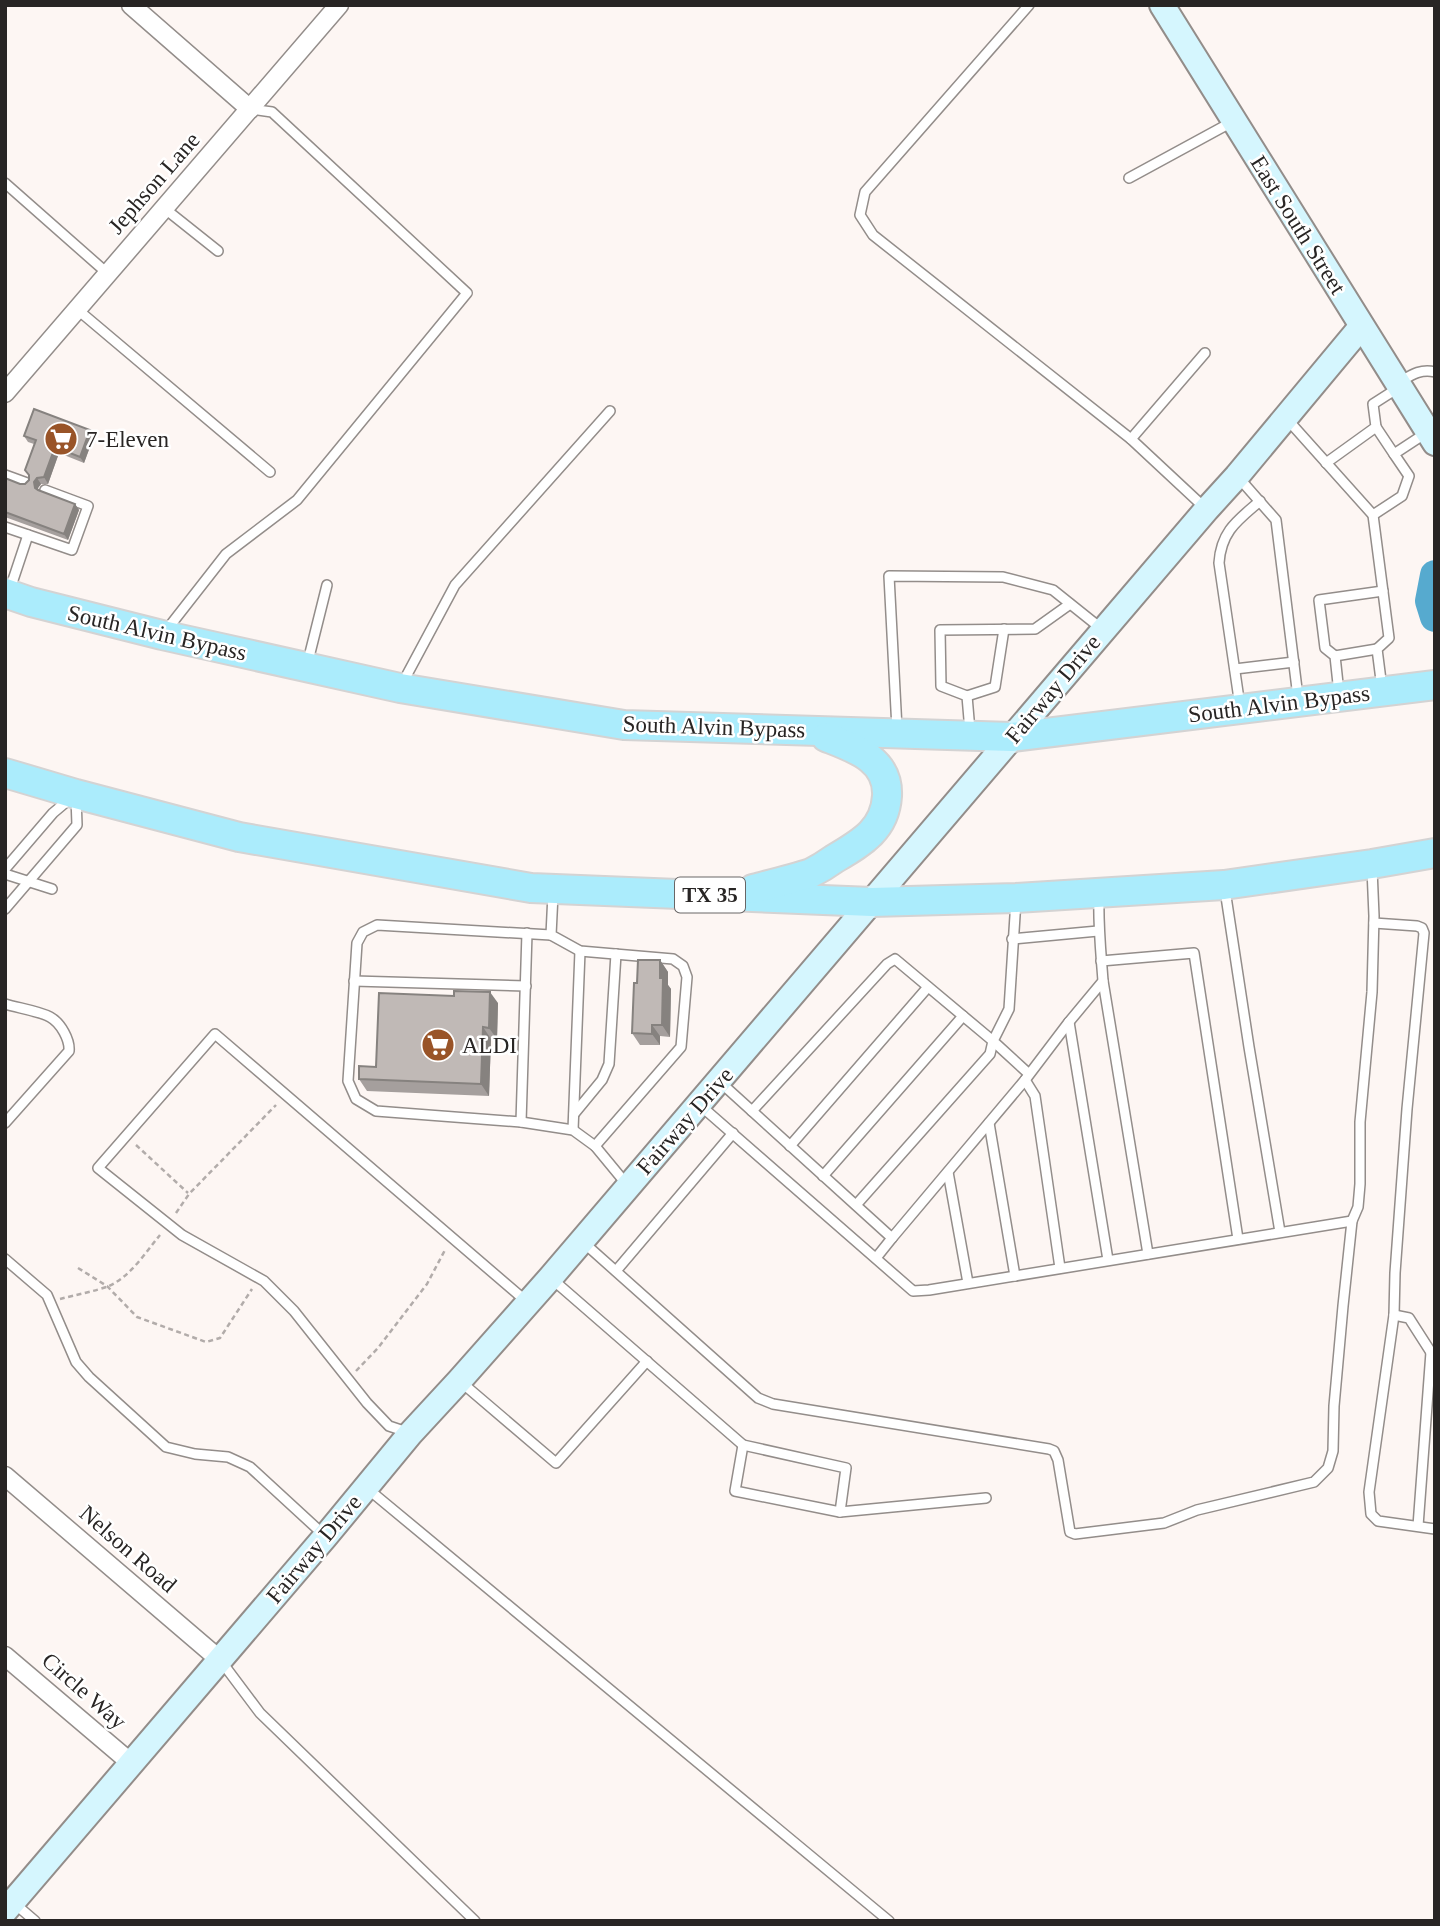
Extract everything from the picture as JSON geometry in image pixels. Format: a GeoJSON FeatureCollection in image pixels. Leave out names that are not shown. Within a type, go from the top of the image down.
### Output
{"type":"FeatureCollection","features":[{"type":"Feature","properties":{"kind":"main road","name":"South Alvin Bypass"},"geometry":{"type":"LineString","coordinates":[[7,593],[31,602],[162,635],[400,688],[624,725],[1012,737],[1424,686]]}},
{"type":"Feature","properties":{"kind":"main road"},"geometry":{"type":"LineString","coordinates":[[730,896],[813,872],[862,843],[882,818],[886,809],[888,784],[879,766],[859,750],[810,731]]}},
{"type":"Feature","properties":{"kind":"main road","name":"TX 35"},"geometry":{"type":"LineString","coordinates":[[5,773],[239,837],[531,888],[872,902],[1016,898],[1224,885],[1430,853]]}},
{"type":"Feature","properties":{"kind":"street"},"geometry":{"type":"LineString","coordinates":[[131,5],[250,110]]}},
{"type":"Feature","properties":{"kind":"street","name":"Jephson Lane"},"geometry":{"type":"LineString","coordinates":[[5,393],[340,5]]}},
{"type":"Feature","properties":{"kind":"street","name":"East South Street"},"geometry":{"type":"LineString","coordinates":[[1162,5],[1431,438]]}},
{"type":"Feature","properties":{"kind":"street","name":"Fairway Drive"},"geometry":{"type":"LineString","coordinates":[[9,1906],[410,1434],[551,1278],[1237,476],[1361,327]]}},
{"type":"Feature","properties":{"kind":"street","name":"Nelson Road"},"geometry":{"type":"LineString","coordinates":[[5,1476],[220,1660]]}},
{"type":"Feature","properties":{"kind":"street","name":"Circle Way"},"geometry":{"type":"LineString","coordinates":[[5,1656],[131,1763]]}},
{"type":"Feature","properties":{"kind":"lane"},"geometry":{"type":"LineString","coordinates":[[1029,5],[865,192],[860,215],[873,235],[1131,439],[1207,509]]}},
{"type":"Feature","properties":{"kind":"lane"},"geometry":{"type":"LineString","coordinates":[[162,635],[226,554],[298,500],[467,293],[272,112],[250,110]]}},
{"type":"Feature","properties":{"kind":"lane"},"geometry":{"type":"LineString","coordinates":[[1129,178],[1234,120]]}},
{"type":"Feature","properties":{"kind":"lane"},"geometry":{"type":"LineString","coordinates":[[5,183],[107,273]]}},
{"type":"Feature","properties":{"kind":"lane"},"geometry":{"type":"LineString","coordinates":[[164,208],[218,251]]}},
{"type":"Feature","properties":{"kind":"lane"},"geometry":{"type":"LineString","coordinates":[[78,310],[270,472]]}},
{"type":"Feature","properties":{"kind":"lane"},"geometry":{"type":"LineString","coordinates":[[1131,439],[1205,353]]}},
{"type":"Feature","properties":{"kind":"lane"},"geometry":{"type":"LineString","coordinates":[[1373,515],[1402,496],[1409,476],[1376,427],[1373,404],[1415,373],[1430,370],[1435,372]]}},
{"type":"Feature","properties":{"kind":"lane"},"geometry":{"type":"LineString","coordinates":[[400,688],[455,585],[610,411]]}},
{"type":"Feature","properties":{"kind":"lane"},"geometry":{"type":"LineString","coordinates":[[1286,417],[1373,515],[1389,638],[1377,649],[1335,656]]}},
{"type":"Feature","properties":{"kind":"lane"},"geometry":{"type":"LineString","coordinates":[[1326,463],[1376,427]]}},
{"type":"Feature","properties":{"kind":"lane"},"geometry":{"type":"LineString","coordinates":[[1394,454],[1431,438]]}},
{"type":"Feature","properties":{"kind":"lane"},"geometry":{"type":"LineString","coordinates":[[1237,476],[1276,520],[1299,702]]}},
{"type":"Feature","properties":{"kind":"lane"},"geometry":{"type":"LineString","coordinates":[[7,479],[25,485]]}},
{"type":"Feature","properties":{"kind":"lane"},"geometry":{"type":"LineString","coordinates":[[9,524],[52,539],[72,550],[89,506],[48,493]]}},
{"type":"Feature","properties":{"kind":"lane"},"geometry":{"type":"LineString","coordinates":[[1240,709],[1219,563],[1220,548],[1231,525],[1260,501]]}},
{"type":"Feature","properties":{"kind":"lane"},"geometry":{"type":"LineString","coordinates":[[7,593],[33,533]]}},
{"type":"Feature","properties":{"kind":"lane"},"geometry":{"type":"LineString","coordinates":[[897,734],[889,576],[1003,577],[1053,590],[1103,630]]}},
{"type":"Feature","properties":{"kind":"lane"},"geometry":{"type":"LineString","coordinates":[[306,667],[327,585]]}},
{"type":"Feature","properties":{"kind":"lane"},"geometry":{"type":"LineString","coordinates":[[1339,697],[1335,656],[1325,648],[1319,600],[1382,591]]}},
{"type":"Feature","properties":{"kind":"lane"},"geometry":{"type":"LineString","coordinates":[[1004,629],[995,687],[967,696],[941,686],[940,630],[1004,629],[1035,629],[1070,604]]}},
{"type":"Feature","properties":{"kind":"lane"},"geometry":{"type":"LineString","coordinates":[[1377,649],[1382,691]]}},
{"type":"Feature","properties":{"kind":"lane"},"geometry":{"type":"LineString","coordinates":[[1235,668],[1294,662]]}},
{"type":"Feature","properties":{"kind":"lane"},"geometry":{"type":"LineString","coordinates":[[967,696],[971,736]]}},
{"type":"Feature","properties":{"kind":"lane"},"geometry":{"type":"LineString","coordinates":[[52,889],[5,871],[53,813],[76,794]]}},
{"type":"Feature","properties":{"kind":"lane"},"geometry":{"type":"LineString","coordinates":[[5,909],[77,825],[76,794]]}},
{"type":"Feature","properties":{"kind":"lane"},"geometry":{"type":"LineString","coordinates":[[582,1241],[758,1398],[773,1404],[1054,1451],[1058,1460],[1070,1532],[1075,1534],[1164,1522],[1197,1510],[1314,1482],[1328,1468],[1333,1451],[1335,1393],[1352,1220],[1358,1207],[1360,1122],[1372,992],[1372,864]]}},
{"type":"Feature","properties":{"kind":"lane"},"geometry":{"type":"LineString","coordinates":[[1224,885],[1280,1232]]}},
{"type":"Feature","properties":{"kind":"lane"},"geometry":{"type":"LineString","coordinates":[[551,935],[554,889]]}},
{"type":"Feature","properties":{"kind":"lane"},"geometry":{"type":"LineString","coordinates":[[1098,893],[1102,981],[1148,1254]]}},
{"type":"Feature","properties":{"kind":"lane"},"geometry":{"type":"LineString","coordinates":[[856,1205],[990,1054],[993,1041],[1009,1009],[1016,898]]}},
{"type":"Feature","properties":{"kind":"lane"},"geometry":{"type":"LineString","coordinates":[[1374,923],[1417,926],[1422,928],[1424,933],[1404,1150],[1394,1315],[1369,1492],[1371,1514],[1378,1521],[1435,1529]]}},
{"type":"Feature","properties":{"kind":"lane"},"geometry":{"type":"LineString","coordinates":[[596,1146],[681,1047],[687,977],[683,966],[673,959],[580,951],[551,935],[377,925],[363,932],[357,943],[348,1081],[356,1099],[376,1111],[521,1122],[573,1129],[596,1146],[628,1187]]}},
{"type":"Feature","properties":{"kind":"lane"},"geometry":{"type":"LineString","coordinates":[[1012,939],[1098,932]]}},
{"type":"Feature","properties":{"kind":"lane"},"geometry":{"type":"LineString","coordinates":[[521,1122],[527,933]]}},
{"type":"Feature","properties":{"kind":"lane"},"geometry":{"type":"LineString","coordinates":[[573,1129],[580,951]]}},
{"type":"Feature","properties":{"kind":"lane"},"geometry":{"type":"LineString","coordinates":[[1101,961],[1194,953],[1238,1239]]}},
{"type":"Feature","properties":{"kind":"lane"},"geometry":{"type":"LineString","coordinates":[[574,1114],[602,1080],[610,1064],[616,954]]}},
{"type":"Feature","properties":{"kind":"lane"},"geometry":{"type":"LineString","coordinates":[[752,1111],[887,964],[895,959],[993,1041],[1027,1077],[1035,1096],[1060,1268]]}},
{"type":"Feature","properties":{"kind":"lane"},"geometry":{"type":"LineString","coordinates":[[355,981],[526,986]]}},
{"type":"Feature","properties":{"kind":"lane"},"geometry":{"type":"LineString","coordinates":[[876,1258],[1027,1077],[1102,981]]}},
{"type":"Feature","properties":{"kind":"lane"},"geometry":{"type":"LineString","coordinates":[[790,1146],[928,987]]}},
{"type":"Feature","properties":{"kind":"lane"},"geometry":{"type":"LineString","coordinates":[[5,1004],[51,1017],[69,1043],[69,1051],[5,1123]]}},
{"type":"Feature","properties":{"kind":"lane"},"geometry":{"type":"LineString","coordinates":[[823,1176],[963,1016]]}},
{"type":"Feature","properties":{"kind":"lane"},"geometry":{"type":"LineString","coordinates":[[1069,1022],[1108,1260]]}},
{"type":"Feature","properties":{"kind":"lane"},"geometry":{"type":"LineString","coordinates":[[410,1434],[389,1426],[367,1403],[294,1311],[259,1278],[182,1235],[98,1168],[215,1034],[528,1303]]}},
{"type":"Feature","properties":{"kind":"lane"},"geometry":{"type":"LineString","coordinates":[[719,1081],[892,1238]]}},
{"type":"Feature","properties":{"kind":"lane"},"geometry":{"type":"LineString","coordinates":[[699,1104],[913,1291],[1352,1220]]}},
{"type":"Feature","properties":{"kind":"lane"},"geometry":{"type":"LineString","coordinates":[[989,1123],[1015,1276]]}},
{"type":"Feature","properties":{"kind":"lane"},"geometry":{"type":"LineString","coordinates":[[616,1271],[733,1133]]}},
{"type":"Feature","properties":{"kind":"lane"},"geometry":{"type":"LineString","coordinates":[[947,1172],[968,1283]]}},
{"type":"Feature","properties":{"kind":"lane"},"geometry":{"type":"LineString","coordinates":[[5,1259],[47,1295],[76,1362],[166,1447],[195,1454],[228,1457],[250,1467],[325,1537]]}},
{"type":"Feature","properties":{"kind":"lane"},"geometry":{"type":"LineString","coordinates":[[551,1278],[743,1446],[846,1468],[840,1512]]}},
{"type":"Feature","properties":{"kind":"lane"},"geometry":{"type":"LineString","coordinates":[[1394,1315],[1409,1318],[1433,1355],[1418,1526]]}},
{"type":"Feature","properties":{"kind":"lane"},"geometry":{"type":"LineString","coordinates":[[460,1381],[556,1463],[647,1361]]}},
{"type":"Feature","properties":{"kind":"lane"},"geometry":{"type":"LineString","coordinates":[[743,1446],[735,1491],[840,1512],[986,1498]]}},
{"type":"Feature","properties":{"kind":"lane"},"geometry":{"type":"LineString","coordinates":[[366,1488],[889,1921]]}},
{"type":"Feature","properties":{"kind":"lane"},"geometry":{"type":"LineString","coordinates":[[220,1660],[260,1713],[475,1921]]}},
{"type":"Feature","properties":{"kind":"lane"},"geometry":{"type":"LineString","coordinates":[[9,1906],[35,1921]]}},
{"type":"Feature","properties":{"kind":"path"},"geometry":{"type":"LineString","coordinates":[[50,1302],[107,1286],[134,1268],[189,1194],[286,1095]]}},
{"type":"Feature","properties":{"kind":"path"},"geometry":{"type":"LineString","coordinates":[[126,1136],[189,1194]]}},
{"type":"Feature","properties":{"kind":"path"},"geometry":{"type":"LineString","coordinates":[[349,1379],[378,1348],[427,1284],[452,1238]]}},
{"type":"Feature","properties":{"kind":"path"},"geometry":{"type":"LineString","coordinates":[[78,1268],[107,1286],[137,1317],[206,1342],[219,1338],[259,1278]]}},
{"type":"Feature","properties":{"kind":"building"},"geometry":{"type":"Polygon","coordinates":[[[34,409],[90,430],[80,457],[55,447],[44,477],[37,478],[34,482],[38,490],[75,504],[64,534],[5,512],[5,478],[20,484],[29,480],[25,470],[36,440],[24,436],[34,409]]]}},
{"type":"Feature","properties":{"kind":"building"},"geometry":{"type":"Polygon","coordinates":[[[638,960],[660,960],[660,978],[663,978],[662,1025],[652,1025],[652,1034],[632,1033],[634,983],[637,983],[638,960]]]}},
{"type":"Feature","properties":{"kind":"building"},"geometry":{"type":"Polygon","coordinates":[[[454,991],[490,992],[489,1028],[483,1027],[481,1084],[359,1079],[359,1066],[376,1067],[379,993],[454,996],[454,991]]]}},
{"type":"Feature","properties":{"kind":"waterway"},"geometry":{"type":"LineString","coordinates":[[1435,575],[1430,601],[1435,617]]}},
{"type":"Feature","properties":{"kind":"place","name":"7-Eleven"},"geometry":{"type":"Point","coordinates":[61,439]}},
{"type":"Feature","properties":{"kind":"place","name":"ALDI"},"geometry":{"type":"Point","coordinates":[438,1045]}}]}
